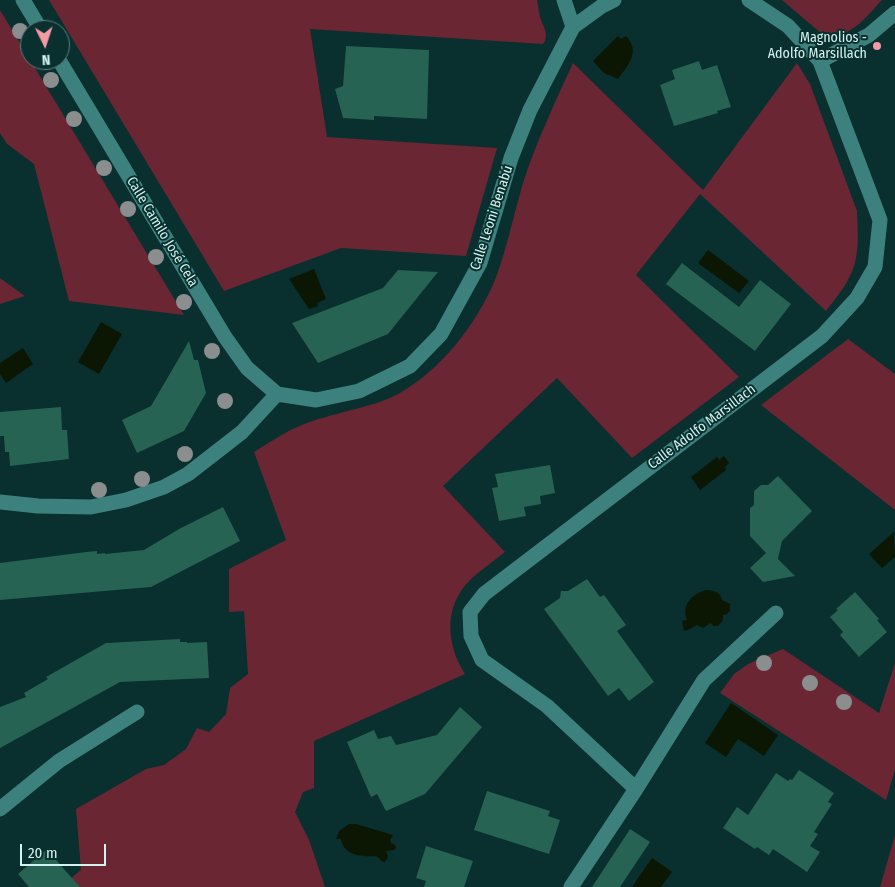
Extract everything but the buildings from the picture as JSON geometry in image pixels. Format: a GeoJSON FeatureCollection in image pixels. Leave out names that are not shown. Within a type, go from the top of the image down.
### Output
{"type":"FeatureCollection","features":[{"type":"Feature","properties":{"kind":"street"},"geometry":{"type":"LineString","coordinates":[[23,0],[35,20]]}},
{"type":"Feature","properties":{"kind":"street"},"geometry":{"type":"LineString","coordinates":[[564,0],[573,27],[602,6],[614,0]]}},
{"type":"Feature","properties":{"kind":"street","name":"Calle Adolfo Marsillach"},"geometry":{"type":"LineString","coordinates":[[636,789],[547,706],[482,660],[471,636],[470,612],[484,594],[822,336],[857,298],[875,267],[880,220],[820,62],[788,26],[749,0]]}},
{"type":"Feature","properties":{"kind":"street"},"geometry":{"type":"LineString","coordinates":[[820,62],[869,35],[895,12]]}},
{"type":"Feature","properties":{"kind":"street","name":"Calle Leoni Benabú"},"geometry":{"type":"LineString","coordinates":[[277,394],[316,400],[359,391],[410,366],[441,334],[480,263],[511,158],[530,110],[573,27]]}},
{"type":"Feature","properties":{"kind":"street","name":"Calle Camilo José Cela"},"geometry":{"type":"LineString","coordinates":[[65,70],[225,337],[247,368],[277,394]]}},
{"type":"Feature","properties":{"kind":"street"},"geometry":{"type":"LineString","coordinates":[[0,502],[38,506],[91,507],[126,500],[164,488],[188,474],[242,432],[277,394]]}},
{"type":"Feature","properties":{"kind":"street"},"geometry":{"type":"LineString","coordinates":[[571,887],[636,789],[704,680],[776,613]]}},
{"type":"Feature","properties":{"kind":"street"},"geometry":{"type":"LineString","coordinates":[[0,809],[59,762],[136,712]]}},
{"type":"Feature","properties":{"kind":"shaded area"},"geometry":{"type":"Polygon","coordinates":[[[49,0],[537,0],[546,37],[543,44],[310,29],[327,137],[497,148],[466,256],[341,248],[224,291],[70,35],[70,20],[61,20],[49,0]]]}},
{"type":"Feature","properties":{"kind":"shaded area"},"geometry":{"type":"Polygon","coordinates":[[[782,0],[882,0],[863,21],[848,32],[831,36],[822,34],[782,0]]]}},
{"type":"Feature","properties":{"kind":"shaded area"},"geometry":{"type":"Polygon","coordinates":[[[0,10],[20,43],[20,70],[36,70],[184,315],[69,301],[34,164],[7,144],[0,133],[0,10]]]}},
{"type":"Feature","properties":{"kind":"shaded area"},"geometry":{"type":"Polygon","coordinates":[[[618,36],[621,39],[626,36],[633,53],[629,63],[618,79],[604,73],[593,61],[618,36]]]}},
{"type":"Feature","properties":{"kind":"shaded area"},"geometry":{"type":"Polygon","coordinates":[[[573,63],[703,190],[797,63],[810,84],[857,211],[857,254],[853,271],[844,287],[826,311],[700,194],[636,275],[739,377],[632,458],[557,378],[443,486],[505,552],[471,579],[462,590],[452,613],[450,625],[451,638],[454,650],[465,674],[314,741],[314,788],[303,792],[295,812],[309,840],[325,887],[60,887],[81,870],[76,809],[146,769],[164,765],[186,749],[197,728],[209,732],[226,714],[230,688],[248,674],[244,611],[229,612],[229,569],[286,540],[254,452],[287,432],[305,424],[376,403],[398,394],[429,372],[456,345],[478,313],[495,280],[528,168],[573,63]]]}},
{"type":"Feature","properties":{"kind":"shaded area"},"geometry":{"type":"Polygon","coordinates":[[[708,250],[749,281],[739,293],[698,263],[708,250]]]}},
{"type":"Feature","properties":{"kind":"shaded area"},"geometry":{"type":"Polygon","coordinates":[[[314,269],[326,299],[317,303],[318,306],[309,309],[289,279],[314,269]]]}},
{"type":"Feature","properties":{"kind":"shaded area"},"geometry":{"type":"Polygon","coordinates":[[[0,278],[25,296],[0,304],[0,278]]]}},
{"type":"Feature","properties":{"kind":"shaded area"},"geometry":{"type":"Polygon","coordinates":[[[101,322],[122,334],[99,374],[78,362],[101,322]]]}},
{"type":"Feature","properties":{"kind":"shaded area"},"geometry":{"type":"Polygon","coordinates":[[[848,339],[895,374],[895,510],[761,405],[848,339]]]}},
{"type":"Feature","properties":{"kind":"shaded area"},"geometry":{"type":"Polygon","coordinates":[[[23,348],[33,364],[6,383],[0,374],[0,363],[23,348]]]}},
{"type":"Feature","properties":{"kind":"shaded area"},"geometry":{"type":"Polygon","coordinates":[[[724,456],[729,463],[725,467],[726,470],[700,490],[691,477],[717,457],[719,460],[724,456]]]}},
{"type":"Feature","properties":{"kind":"shaded area"},"geometry":{"type":"Polygon","coordinates":[[[894,532],[895,557],[882,568],[869,554],[894,532]]]}},
{"type":"Feature","properties":{"kind":"shaded area"},"geometry":{"type":"Polygon","coordinates":[[[706,590],[718,593],[722,600],[730,604],[730,611],[723,615],[723,620],[718,626],[710,623],[703,628],[697,625],[684,631],[682,621],[687,620],[685,610],[689,601],[696,594],[706,590]]]}},
{"type":"Feature","properties":{"kind":"shaded area"},"geometry":{"type":"Polygon","coordinates":[[[783,649],[879,713],[895,663],[895,770],[886,800],[720,693],[734,674],[748,664],[783,649]]]}},
{"type":"Feature","properties":{"kind":"shaded area"},"geometry":{"type":"Polygon","coordinates":[[[731,703],[778,735],[764,756],[738,739],[726,757],[705,743],[731,703]]]}},
{"type":"Feature","properties":{"kind":"shaded area"},"geometry":{"type":"Polygon","coordinates":[[[349,824],[356,824],[393,835],[390,840],[396,848],[386,851],[388,857],[385,862],[376,856],[360,856],[350,852],[343,845],[341,839],[336,839],[339,831],[349,824]]]}},
{"type":"Feature","properties":{"kind":"shaded area"},"geometry":{"type":"Polygon","coordinates":[[[895,835],[895,887],[880,887],[895,835]]]}},
{"type":"Feature","properties":{"kind":"shaded area"},"geometry":{"type":"Polygon","coordinates":[[[652,858],[672,872],[661,887],[632,887],[652,858]]]}},
{"type":"Feature","properties":{"kind":"place","name":"Magnolios - Adolfo Marsillach"},"geometry":{"type":"Point","coordinates":[877,46]}}]}
